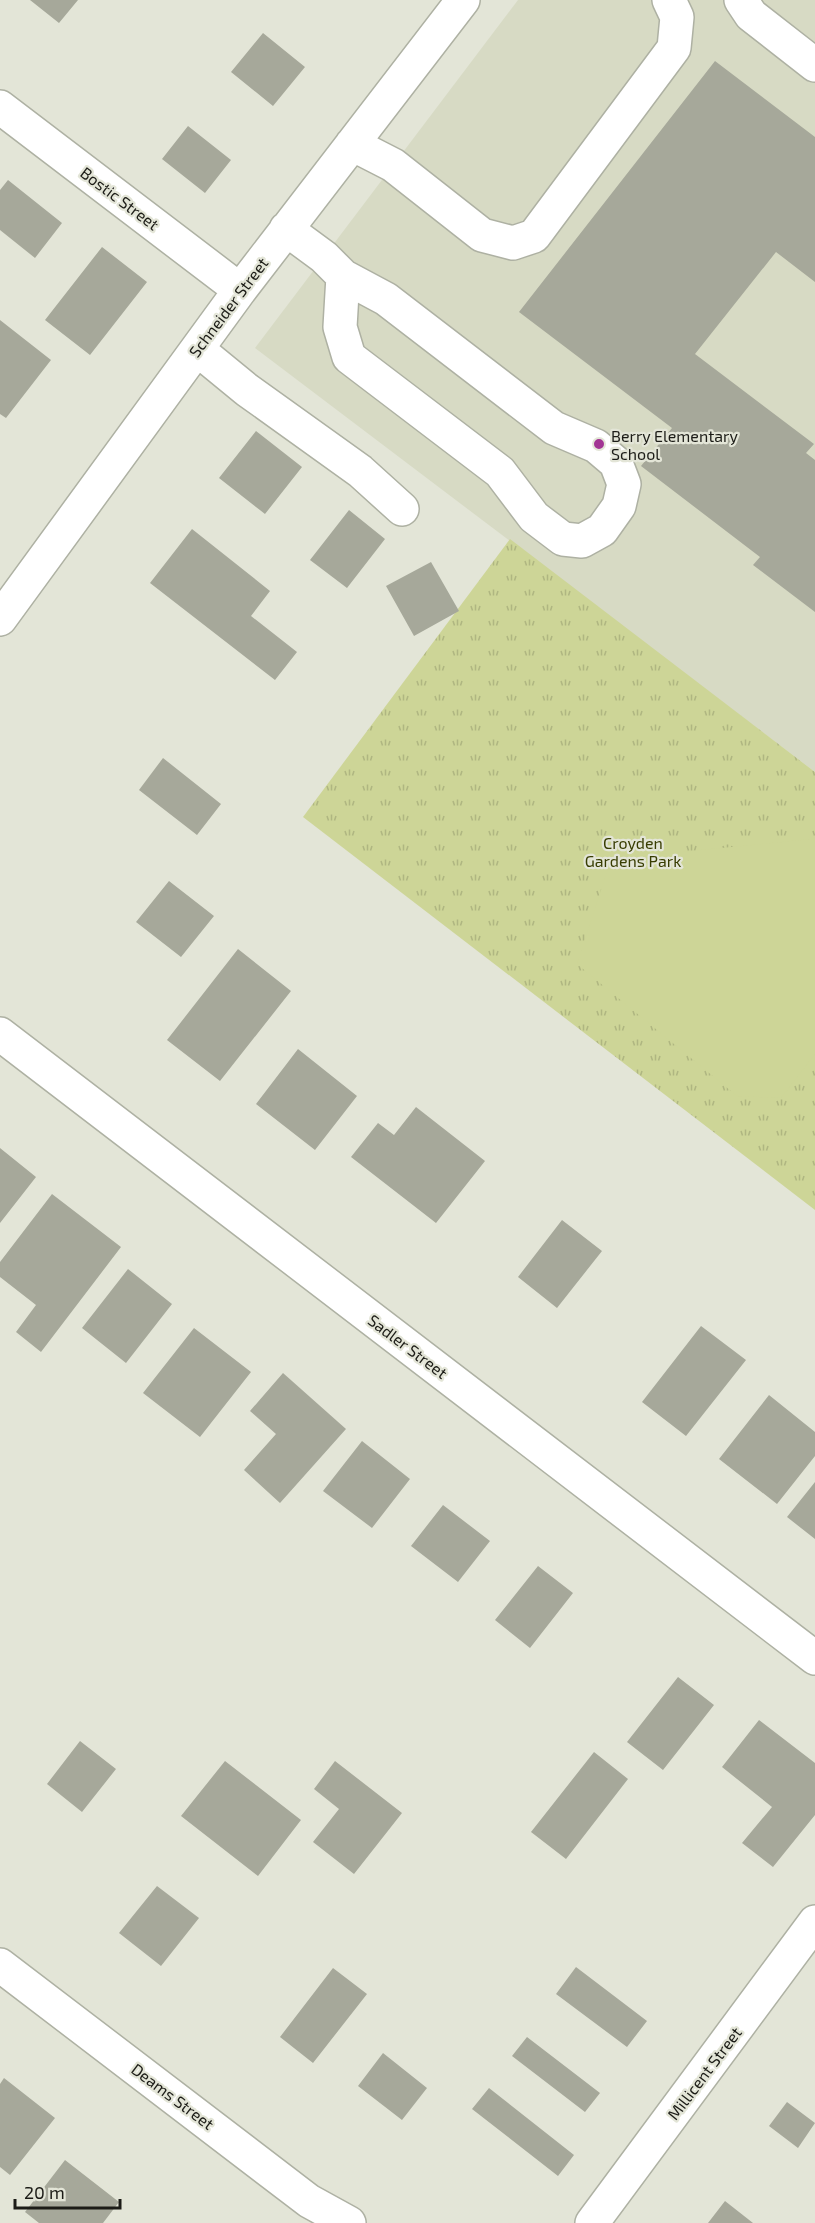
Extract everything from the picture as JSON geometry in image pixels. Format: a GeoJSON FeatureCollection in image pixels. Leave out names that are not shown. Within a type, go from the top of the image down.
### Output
{"type":"FeatureCollection","features":[{"type":"Feature","properties":{"kind":"street","name":"Schneider Street"},"geometry":{"type":"LineString","coordinates":[[0,619],[240,290],[463,0]]}},
{"type":"Feature","properties":{"kind":"street"},"geometry":{"type":"LineString","coordinates":[[352,144],[393,165],[482,236],[513,243],[534,236],[674,48],[677,17],[669,0]]}},
{"type":"Feature","properties":{"kind":"street"},"geometry":{"type":"LineString","coordinates":[[741,0],[751,15],[815,65]]}},
{"type":"Feature","properties":{"kind":"street","name":"Bostic Street"},"geometry":{"type":"LineString","coordinates":[[0,107],[240,290]]}},
{"type":"Feature","properties":{"kind":"street"},"geometry":{"type":"LineString","coordinates":[[286,230],[324,257],[343,276],[387,299],[554,428],[596,446],[616,463],[624,484],[619,506],[602,530],[582,541],[563,538],[534,517],[500,472],[349,357],[340,327],[343,276]]}},
{"type":"Feature","properties":{"kind":"street"},"geometry":{"type":"LineString","coordinates":[[196,349],[247,390],[360,471],[402,509]]}},
{"type":"Feature","properties":{"kind":"street","name":"Sadler Street"},"geometry":{"type":"LineString","coordinates":[[0,1034],[815,1658]]}},
{"type":"Feature","properties":{"kind":"street","name":"Millicent Street"},"geometry":{"type":"LineString","coordinates":[[592,2223],[815,1922]]}},
{"type":"Feature","properties":{"kind":"street","name":"Deams Street"},"geometry":{"type":"LineString","coordinates":[[0,1965],[309,2201],[348,2223]]}},
{"type":"Feature","properties":{"kind":"shaded area","name":"Berry Elementary School"},"geometry":{"type":"Polygon","coordinates":[[[518,0],[815,0],[815,772],[255,348],[518,0]]]}},
{"type":"Feature","properties":{"kind":"green space","name":"Croyden Gardens Park"},"geometry":{"type":"Polygon","coordinates":[[[510,539],[815,772],[815,1210],[303,817],[510,539]]]}},
{"type":"Feature","properties":{"kind":"green space"},"geometry":{"type":"Polygon","coordinates":[[[811,839],[815,847],[815,1054],[781,1098],[737,1096],[577,964],[611,859],[811,839]]]}},
{"type":"Feature","properties":{"kind":"building"},"geometry":{"type":"Polygon","coordinates":[[[30,0],[78,0],[59,23],[30,0]]]}},
{"type":"Feature","properties":{"kind":"building"},"geometry":{"type":"Polygon","coordinates":[[[263,33],[305,67],[273,106],[231,72],[263,33]]]}},
{"type":"Feature","properties":{"kind":"building"},"geometry":{"type":"Polygon","coordinates":[[[715,61],[815,137],[815,282],[776,252],[695,354],[814,444],[806,453],[815,460],[815,612],[753,565],[760,557],[641,466],[672,428],[519,312],[715,61]]]}},
{"type":"Feature","properties":{"kind":"building"},"geometry":{"type":"Polygon","coordinates":[[[188,126],[231,160],[205,193],[162,159],[188,126]]]}},
{"type":"Feature","properties":{"kind":"building"},"geometry":{"type":"Polygon","coordinates":[[[8,180],[62,223],[35,258],[0,230],[0,190],[8,180]]]}},
{"type":"Feature","properties":{"kind":"building"},"geometry":{"type":"Polygon","coordinates":[[[102,247],[147,282],[90,355],[45,320],[102,247]]]}},
{"type":"Feature","properties":{"kind":"building"},"geometry":{"type":"Polygon","coordinates":[[[0,320],[51,360],[6,418],[0,414],[0,320]]]}},
{"type":"Feature","properties":{"kind":"building"},"geometry":{"type":"Polygon","coordinates":[[[256,431],[302,467],[265,514],[219,478],[256,431]]]}},
{"type":"Feature","properties":{"kind":"building"},"geometry":{"type":"Polygon","coordinates":[[[349,510],[385,539],[347,588],[310,560],[349,510]]]}},
{"type":"Feature","properties":{"kind":"building"},"geometry":{"type":"Polygon","coordinates":[[[192,529],[270,591],[251,616],[297,652],[275,680],[150,583],[192,529]]]}},
{"type":"Feature","properties":{"kind":"building"},"geometry":{"type":"Polygon","coordinates":[[[431,562],[459,611],[414,636],[386,586],[431,562]]]}},
{"type":"Feature","properties":{"kind":"building"},"geometry":{"type":"Polygon","coordinates":[[[163,758],[221,804],[197,835],[139,790],[163,758]]]}},
{"type":"Feature","properties":{"kind":"building"},"geometry":{"type":"Polygon","coordinates":[[[169,881],[214,916],[181,957],[136,922],[169,881]]]}},
{"type":"Feature","properties":{"kind":"building"},"geometry":{"type":"Polygon","coordinates":[[[238,949],[291,991],[220,1081],[167,1040],[238,949]]]}},
{"type":"Feature","properties":{"kind":"building"},"geometry":{"type":"Polygon","coordinates":[[[298,1049],[357,1096],[315,1150],[256,1104],[298,1049]]]}},
{"type":"Feature","properties":{"kind":"building"},"geometry":{"type":"Polygon","coordinates":[[[416,1107],[485,1161],[436,1223],[351,1157],[378,1123],[394,1135],[416,1107]]]}},
{"type":"Feature","properties":{"kind":"building"},"geometry":{"type":"Polygon","coordinates":[[[0,1148],[36,1177],[0,1223],[0,1148]]]}},
{"type":"Feature","properties":{"kind":"building"},"geometry":{"type":"Polygon","coordinates":[[[52,1194],[121,1247],[41,1352],[16,1332],[36,1305],[0,1277],[0,1262],[52,1194]]]}},
{"type":"Feature","properties":{"kind":"building"},"geometry":{"type":"Polygon","coordinates":[[[562,1220],[602,1251],[557,1308],[518,1277],[562,1220]]]}},
{"type":"Feature","properties":{"kind":"building"},"geometry":{"type":"Polygon","coordinates":[[[128,1269],[172,1304],[126,1363],[82,1328],[128,1269]]]}},
{"type":"Feature","properties":{"kind":"building"},"geometry":{"type":"Polygon","coordinates":[[[701,1326],[746,1360],[686,1436],[642,1402],[701,1326]]]}},
{"type":"Feature","properties":{"kind":"building"},"geometry":{"type":"Polygon","coordinates":[[[194,1328],[251,1372],[200,1437],[143,1393],[194,1328]]]}},
{"type":"Feature","properties":{"kind":"building"},"geometry":{"type":"Polygon","coordinates":[[[283,1373],[346,1429],[280,1503],[244,1470],[276,1434],[250,1411],[283,1373]]]}},
{"type":"Feature","properties":{"kind":"building"},"geometry":{"type":"Polygon","coordinates":[[[769,1395],[815,1432],[815,1456],[777,1504],[719,1459],[769,1395]]]}},
{"type":"Feature","properties":{"kind":"building"},"geometry":{"type":"Polygon","coordinates":[[[362,1441],[410,1479],[372,1528],[323,1491],[362,1441]]]}},
{"type":"Feature","properties":{"kind":"building"},"geometry":{"type":"Polygon","coordinates":[[[815,1482],[815,1539],[787,1517],[815,1482]]]}},
{"type":"Feature","properties":{"kind":"building"},"geometry":{"type":"Polygon","coordinates":[[[443,1505],[490,1541],[458,1582],[411,1546],[443,1505]]]}},
{"type":"Feature","properties":{"kind":"building"},"geometry":{"type":"Polygon","coordinates":[[[538,1566],[573,1593],[530,1648],[495,1620],[538,1566]]]}},
{"type":"Feature","properties":{"kind":"building"},"geometry":{"type":"Polygon","coordinates":[[[678,1677],[714,1705],[663,1770],[627,1742],[678,1677]]]}},
{"type":"Feature","properties":{"kind":"building"},"geometry":{"type":"Polygon","coordinates":[[[759,1720],[815,1763],[815,1815],[773,1867],[742,1843],[772,1807],[722,1767],[759,1720]]]}},
{"type":"Feature","properties":{"kind":"building"},"geometry":{"type":"Polygon","coordinates":[[[80,1741],[116,1769],[82,1812],[47,1784],[80,1741]]]}},
{"type":"Feature","properties":{"kind":"building"},"geometry":{"type":"Polygon","coordinates":[[[594,1752],[628,1779],[566,1859],[531,1832],[594,1752]]]}},
{"type":"Feature","properties":{"kind":"building"},"geometry":{"type":"Polygon","coordinates":[[[225,1761],[301,1820],[258,1876],[181,1816],[225,1761]]]}},
{"type":"Feature","properties":{"kind":"building"},"geometry":{"type":"Polygon","coordinates":[[[335,1761],[402,1813],[354,1874],[313,1842],[339,1809],[314,1789],[335,1761]]]}},
{"type":"Feature","properties":{"kind":"building"},"geometry":{"type":"Polygon","coordinates":[[[157,1886],[199,1918],[161,1966],[119,1933],[157,1886]]]}},
{"type":"Feature","properties":{"kind":"building"},"geometry":{"type":"Polygon","coordinates":[[[576,1967],[647,2021],[627,2047],[556,1994],[576,1967]]]}},
{"type":"Feature","properties":{"kind":"building"},"geometry":{"type":"Polygon","coordinates":[[[333,1968],[367,1994],[313,2063],[280,2037],[333,1968]]]}},
{"type":"Feature","properties":{"kind":"building"},"geometry":{"type":"Polygon","coordinates":[[[527,2037],[600,2093],[585,2112],[512,2056],[527,2037]]]}},
{"type":"Feature","properties":{"kind":"building"},"geometry":{"type":"Polygon","coordinates":[[[383,2053],[427,2088],[402,2120],[358,2086],[383,2053]]]}},
{"type":"Feature","properties":{"kind":"building"},"geometry":{"type":"Polygon","coordinates":[[[4,2078],[55,2118],[10,2175],[0,2167],[0,2084],[4,2078]]]}},
{"type":"Feature","properties":{"kind":"building"},"geometry":{"type":"Polygon","coordinates":[[[489,2088],[574,2155],[558,2176],[472,2109],[489,2088]]]}},
{"type":"Feature","properties":{"kind":"building"},"geometry":{"type":"Polygon","coordinates":[[[787,2102],[815,2123],[798,2148],[769,2126],[787,2102]]]}},
{"type":"Feature","properties":{"kind":"building"},"geometry":{"type":"Polygon","coordinates":[[[65,2160],[119,2202],[103,2223],[39,2223],[25,2212],[65,2160]]]}},
{"type":"Feature","properties":{"kind":"building"},"geometry":{"type":"Polygon","coordinates":[[[725,2201],[753,2223],[708,2223],[725,2201]]]}},
{"type":"Feature","properties":{"kind":"place","name":"Berry Elementary School"},"geometry":{"type":"Point","coordinates":[599,444]}}]}
